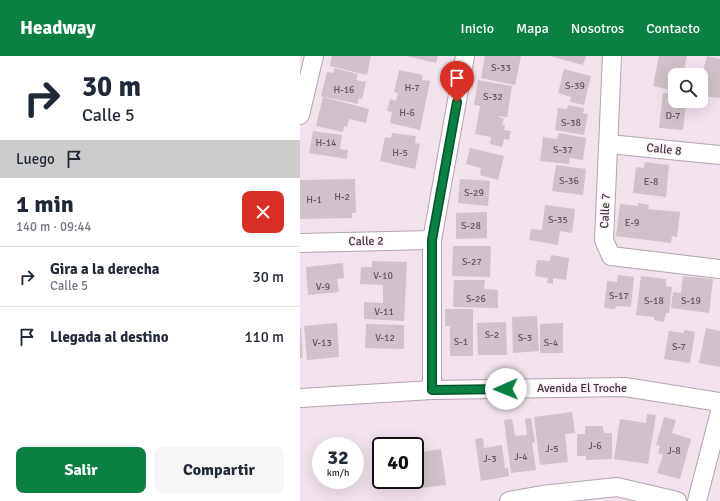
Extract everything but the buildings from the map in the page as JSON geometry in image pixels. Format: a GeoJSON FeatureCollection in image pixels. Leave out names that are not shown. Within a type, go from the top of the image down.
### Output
{"type":"FeatureCollection","features":[{"type":"Feature","properties":{"kind":"street"},"geometry":{"type":"LineString","coordinates":[[300,114],[314,56]]}},
{"type":"Feature","properties":{"kind":"street"},"geometry":{"type":"LineString","coordinates":[[432,390],[432,240],[465,56]]}},
{"type":"Feature","properties":{"kind":"street","name":"Calle 7"},"geometry":{"type":"LineString","coordinates":[[612,56],[604,240],[611,256],[720,270]]}},
{"type":"Feature","properties":{"kind":"street","name":"Calle 8"},"geometry":{"type":"LineString","coordinates":[[609,144],[720,155]]}},
{"type":"Feature","properties":{"kind":"street","name":"Calle 2"},"geometry":{"type":"LineString","coordinates":[[300,243],[432,240]]}},
{"type":"Feature","properties":{"kind":"street","name":"Avenida El Troche"},"geometry":{"type":"LineString","coordinates":[[300,398],[432,390],[625,387],[720,402]]}},
{"type":"Feature","properties":{"kind":"street"},"geometry":{"type":"LineString","coordinates":[[697,501],[720,412]]}},
{"type":"Feature","properties":{"kind":"street"},"geometry":{"type":"LineString","coordinates":[[509,501],[542,498],[617,486],[677,501]]}},
{"type":"Feature","properties":{"kind":"route"},"geometry":{"type":"LineString","coordinates":[[457,102],[432,240],[432,390],[506,389]]}}]}
